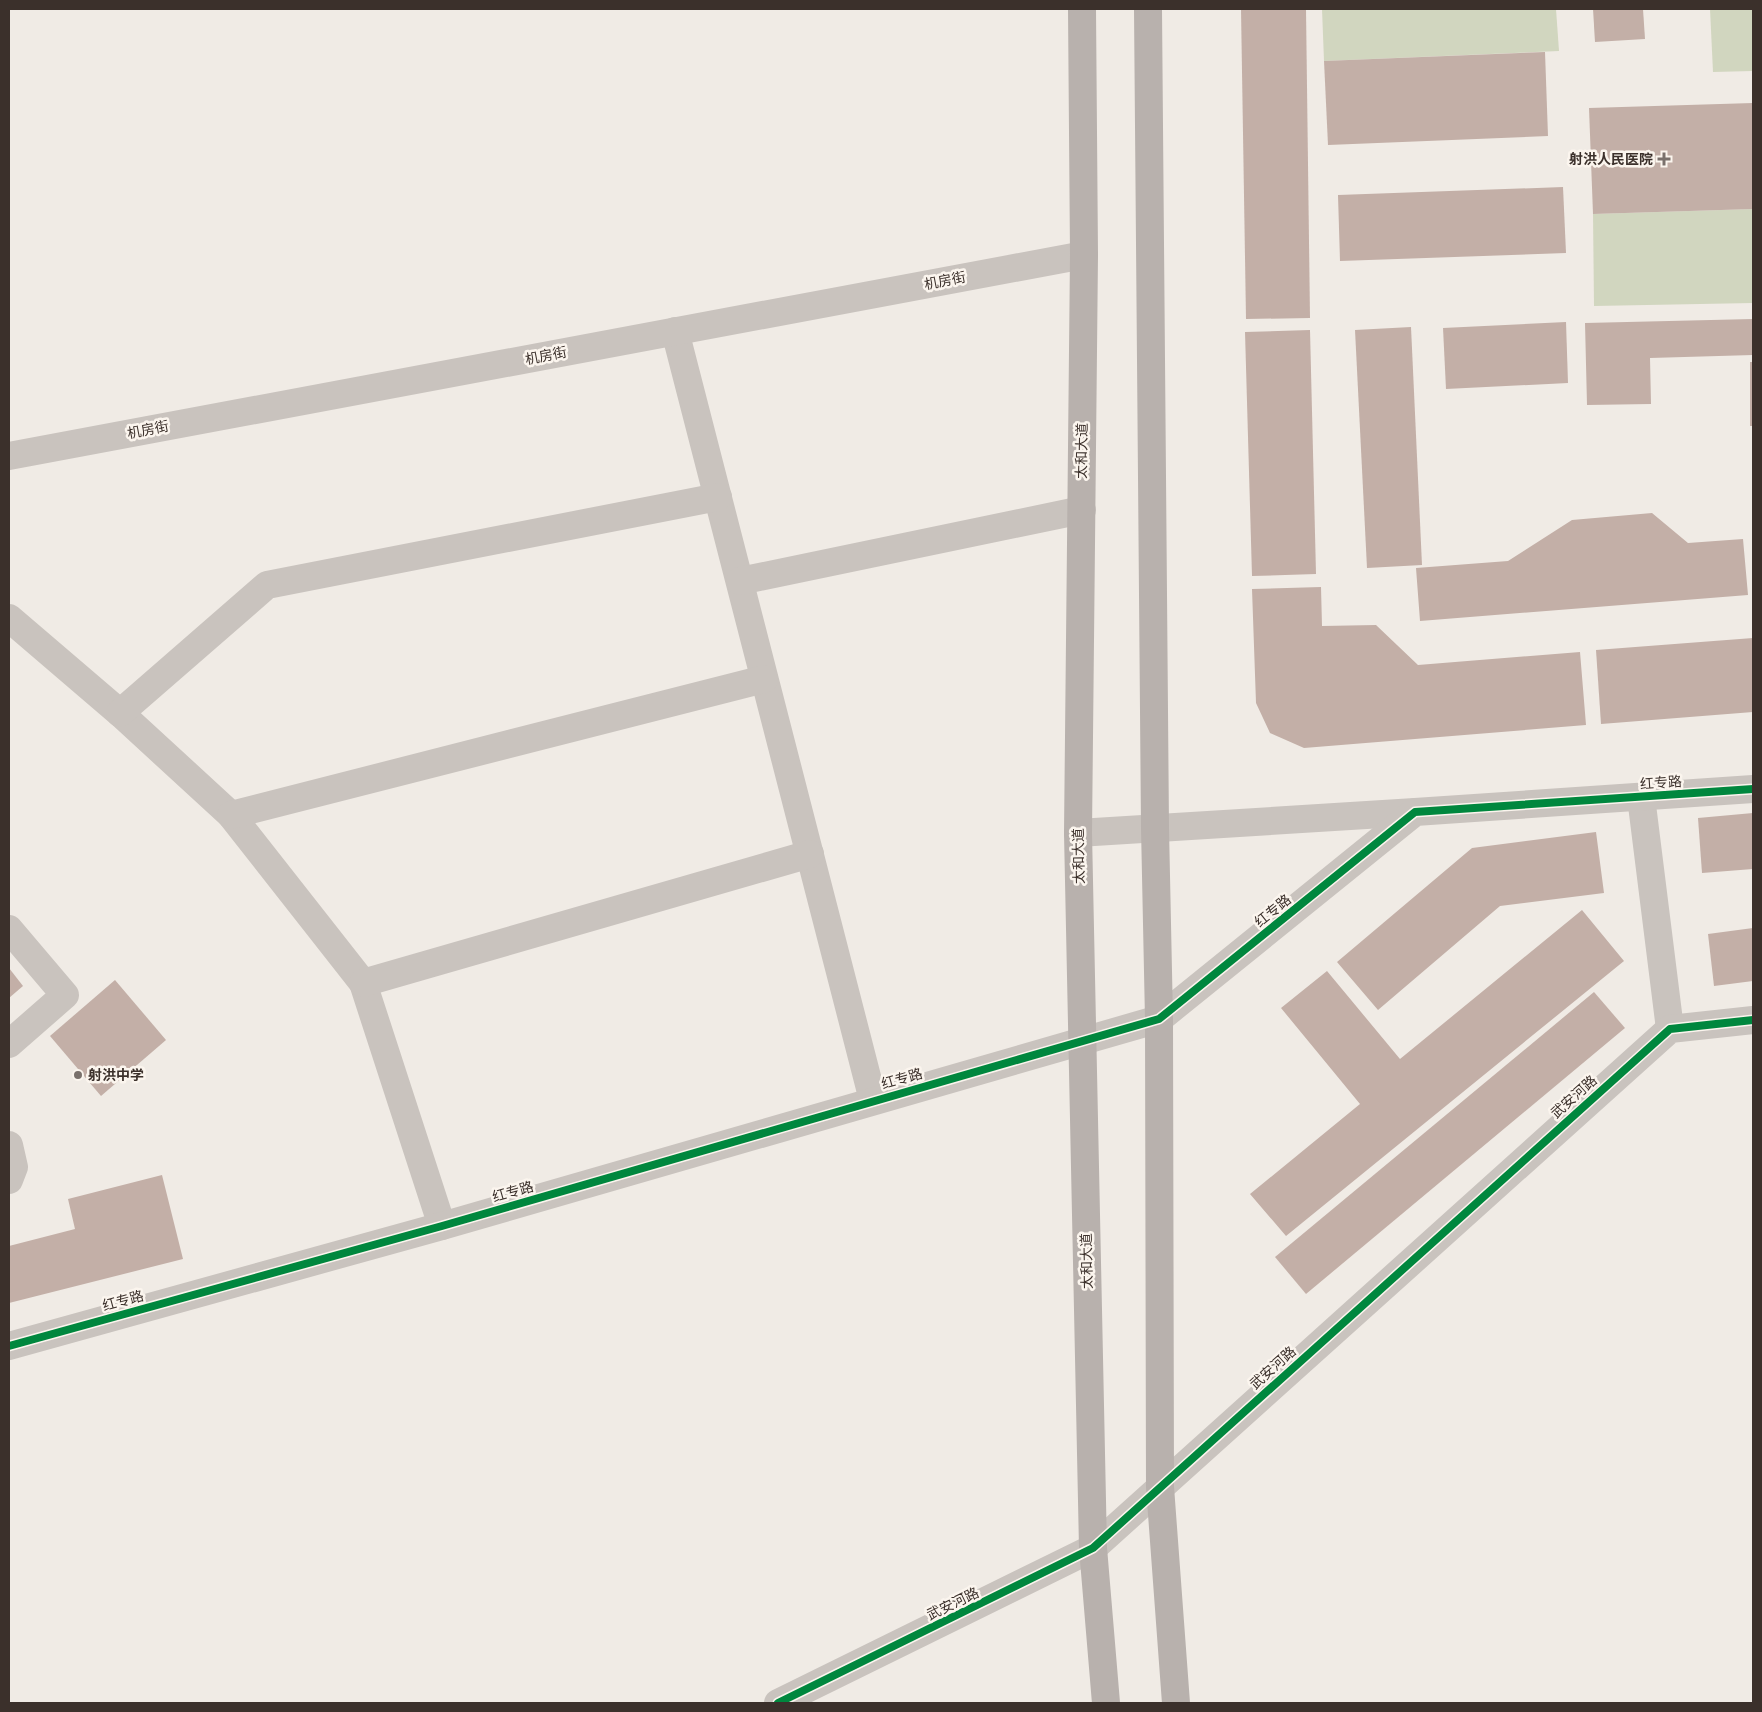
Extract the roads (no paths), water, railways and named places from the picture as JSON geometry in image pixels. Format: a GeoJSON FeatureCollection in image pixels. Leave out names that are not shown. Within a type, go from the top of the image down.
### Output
{"type":"FeatureCollection","features":[{"type":"Feature","properties":{"kind":"main road","name":"太和大道"},"geometry":{"type":"LineString","coordinates":[[1082,9],[1084,255],[1078,833],[1093,1548],[1106,1703]]}},
{"type":"Feature","properties":{"kind":"main road"},"geometry":{"type":"LineString","coordinates":[[1148,9],[1155,828],[1159,1019],[1160,1487],[1176,1703]]}},
{"type":"Feature","properties":{"kind":"street","name":"机房街"},"geometry":{"type":"LineString","coordinates":[[9,456],[1084,255]]}},
{"type":"Feature","properties":{"kind":"street"},"geometry":{"type":"LineString","coordinates":[[675,331],[873,1100]]}},
{"type":"Feature","properties":{"kind":"street"},"geometry":{"type":"LineString","coordinates":[[120,712],[267,585],[718,496]]}},
{"type":"Feature","properties":{"kind":"street"},"geometry":{"type":"LineString","coordinates":[[740,582],[1082,510]]}},
{"type":"Feature","properties":{"kind":"street"},"geometry":{"type":"LineString","coordinates":[[9,618],[120,712],[231,815],[363,983],[442,1226]]}},
{"type":"Feature","properties":{"kind":"street"},"geometry":{"type":"LineString","coordinates":[[231,815],[764,679]]}},
{"type":"Feature","properties":{"kind":"street","name":"红专路"},"geometry":{"type":"LineString","coordinates":[[9,1346],[442,1226],[873,1100],[1159,1019],[1415,812],[1753,789]]}},
{"type":"Feature","properties":{"kind":"street"},"geometry":{"type":"LineString","coordinates":[[1641,797],[1670,1029],[1753,1020]]}},
{"type":"Feature","properties":{"kind":"street"},"geometry":{"type":"LineString","coordinates":[[1078,833],[1415,812]]}},
{"type":"Feature","properties":{"kind":"street"},"geometry":{"type":"LineString","coordinates":[[363,983],[810,854]]}},
{"type":"Feature","properties":{"kind":"street"},"geometry":{"type":"LineString","coordinates":[[9,929],[65,995],[9,1044]]}},
{"type":"Feature","properties":{"kind":"street","name":"武安河路"},"geometry":{"type":"LineString","coordinates":[[778,1703],[1093,1548],[1670,1029]]}},
{"type":"Feature","properties":{"kind":"street"},"geometry":{"type":"LineString","coordinates":[[9,1145],[14,1167],[9,1180]]}},
{"type":"Feature","properties":{"kind":"place","name":"射洪人民医院"},"geometry":{"type":"Point","coordinates":[1664,159]}},
{"type":"Feature","properties":{"kind":"place","name":"射洪中学"},"geometry":{"type":"Point","coordinates":[78,1075]}}]}
